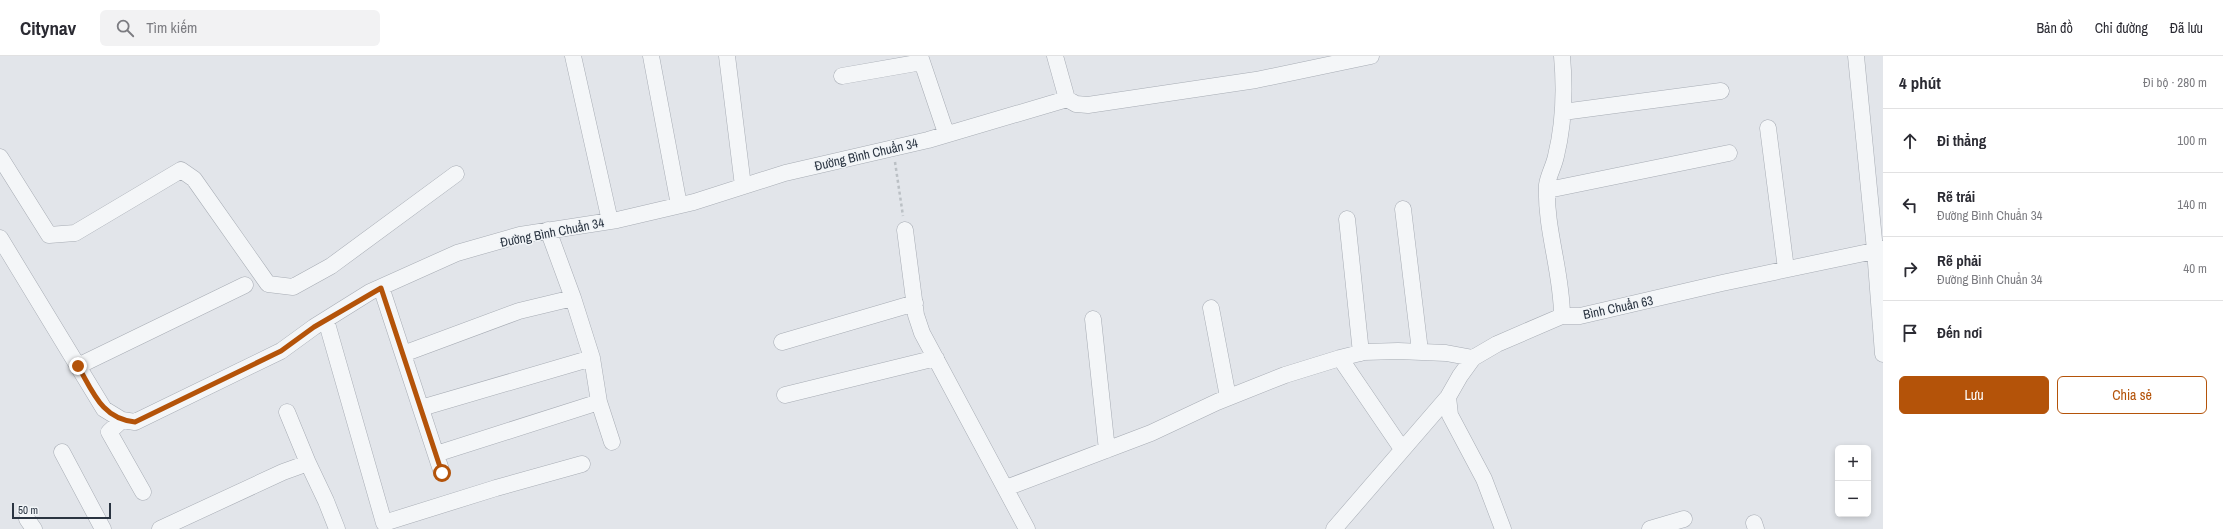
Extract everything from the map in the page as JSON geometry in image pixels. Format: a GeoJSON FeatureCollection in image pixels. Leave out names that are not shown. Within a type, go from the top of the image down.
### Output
{"type":"FeatureCollection","features":[{"type":"Feature","properties":{"kind":"street"},"geometry":{"type":"LineString","coordinates":[[573,56],[610,221]]}},
{"type":"Feature","properties":{"kind":"street"},"geometry":{"type":"LineString","coordinates":[[651,56],[679,205]]}},
{"type":"Feature","properties":{"kind":"street"},"geometry":{"type":"LineString","coordinates":[[727,56],[743,186]]}},
{"type":"Feature","properties":{"kind":"street"},"geometry":{"type":"LineString","coordinates":[[1055,56],[1066,99],[1082,105],[1256,80],[1371,56]]}},
{"type":"Feature","properties":{"kind":"street"},"geometry":{"type":"LineString","coordinates":[[1334,529],[1448,397],[1460,376],[1473,358],[1497,344],[1562,316],[1548,211],[1548,190],[1563,112],[1564,75],[1562,56]]}},
{"type":"Feature","properties":{"kind":"street"},"geometry":{"type":"LineString","coordinates":[[1856,56],[1879,249],[1883,354]]}},
{"type":"Feature","properties":{"kind":"street"},"geometry":{"type":"LineString","coordinates":[[842,76],[921,59],[946,133]]}},
{"type":"Feature","properties":{"kind":"street"},"geometry":{"type":"LineString","coordinates":[[1563,112],[1721,91]]}},
{"type":"Feature","properties":{"kind":"street","name":"Đường Bình Chuẩn 34"},"geometry":{"type":"LineString","coordinates":[[122,420],[135,422],[205,389],[281,351],[326,320],[381,288],[457,254],[520,235],[610,221],[679,205],[785,173],[893,148],[1066,99]]}},
{"type":"Feature","properties":{"kind":"street"},"geometry":{"type":"LineString","coordinates":[[1768,128],[1786,269]]}},
{"type":"Feature","properties":{"kind":"street"},"geometry":{"type":"LineString","coordinates":[[1548,190],[1729,153]]}},
{"type":"Feature","properties":{"kind":"street"},"geometry":{"type":"LineString","coordinates":[[0,157],[49,235],[76,233],[181,170],[194,179],[268,284],[293,287],[331,266],[456,174]]}},
{"type":"Feature","properties":{"kind":"street"},"geometry":{"type":"LineString","coordinates":[[1403,209],[1420,351]]}},
{"type":"Feature","properties":{"kind":"street"},"geometry":{"type":"LineString","coordinates":[[1347,219],[1361,353]]}},
{"type":"Feature","properties":{"kind":"street"},"geometry":{"type":"LineString","coordinates":[[548,230],[573,298],[592,358],[599,402],[612,442]]}},
{"type":"Feature","properties":{"kind":"street"},"geometry":{"type":"LineString","coordinates":[[905,230],[915,304],[922,333],[1027,529]]}},
{"type":"Feature","properties":{"kind":"street"},"geometry":{"type":"LineString","coordinates":[[0,238],[104,409],[122,420],[109,432],[144,492]]}},
{"type":"Feature","properties":{"kind":"street","name":"Bình Chuẩn 63"},"geometry":{"type":"LineString","coordinates":[[1562,316],[1580,316],[1879,249]]}},
{"type":"Feature","properties":{"kind":"street"},"geometry":{"type":"LineString","coordinates":[[78,366],[245,285]]}},
{"type":"Feature","properties":{"kind":"street"},"geometry":{"type":"LineString","coordinates":[[381,288],[442,473]]}},
{"type":"Feature","properties":{"kind":"street"},"geometry":{"type":"LineString","coordinates":[[403,354],[519,311],[573,298]]}},
{"type":"Feature","properties":{"kind":"street"},"geometry":{"type":"LineString","coordinates":[[782,342],[915,304]]}},
{"type":"Feature","properties":{"kind":"street"},"geometry":{"type":"LineString","coordinates":[[1210,308],[1228,398]]}},
{"type":"Feature","properties":{"kind":"street"},"geometry":{"type":"LineString","coordinates":[[1093,319],[1107,450]]}},
{"type":"Feature","properties":{"kind":"street"},"geometry":{"type":"LineString","coordinates":[[326,320],[384,524],[496,488],[582,464]]}},
{"type":"Feature","properties":{"kind":"street"},"geometry":{"type":"LineString","coordinates":[[1006,488],[1151,433],[1228,398],[1285,375],[1340,358],[1361,353],[1420,351],[1446,352],[1473,358]]}},
{"type":"Feature","properties":{"kind":"street"},"geometry":{"type":"LineString","coordinates":[[421,408],[592,358]]}},
{"type":"Feature","properties":{"kind":"street"},"geometry":{"type":"LineString","coordinates":[[786,395],[936,358]]}},
{"type":"Feature","properties":{"kind":"street"},"geometry":{"type":"LineString","coordinates":[[1340,358],[1402,449]]}},
{"type":"Feature","properties":{"kind":"street"},"geometry":{"type":"LineString","coordinates":[[1448,397],[1450,415],[1484,479],[1503,529]]}},
{"type":"Feature","properties":{"kind":"street"},"geometry":{"type":"LineString","coordinates":[[436,454],[599,402]]}},
{"type":"Feature","properties":{"kind":"street"},"geometry":{"type":"LineString","coordinates":[[287,412],[337,529]]}},
{"type":"Feature","properties":{"kind":"street"},"geometry":{"type":"LineString","coordinates":[[62,452],[103,529]]}},
{"type":"Feature","properties":{"kind":"street"},"geometry":{"type":"LineString","coordinates":[[160,529],[283,472],[308,463]]}},
{"type":"Feature","properties":{"kind":"street"},"geometry":{"type":"LineString","coordinates":[[1650,529],[1684,519]]}},
{"type":"Feature","properties":{"kind":"path"},"geometry":{"type":"LineString","coordinates":[[893,148],[905,230]]}},
{"type":"Feature","properties":{"kind":"route"},"geometry":{"type":"LineString","coordinates":[[78,366],[104,409],[122,420],[135,422],[281,351],[314,327],[370,292],[381,288],[442,473]]}}]}
